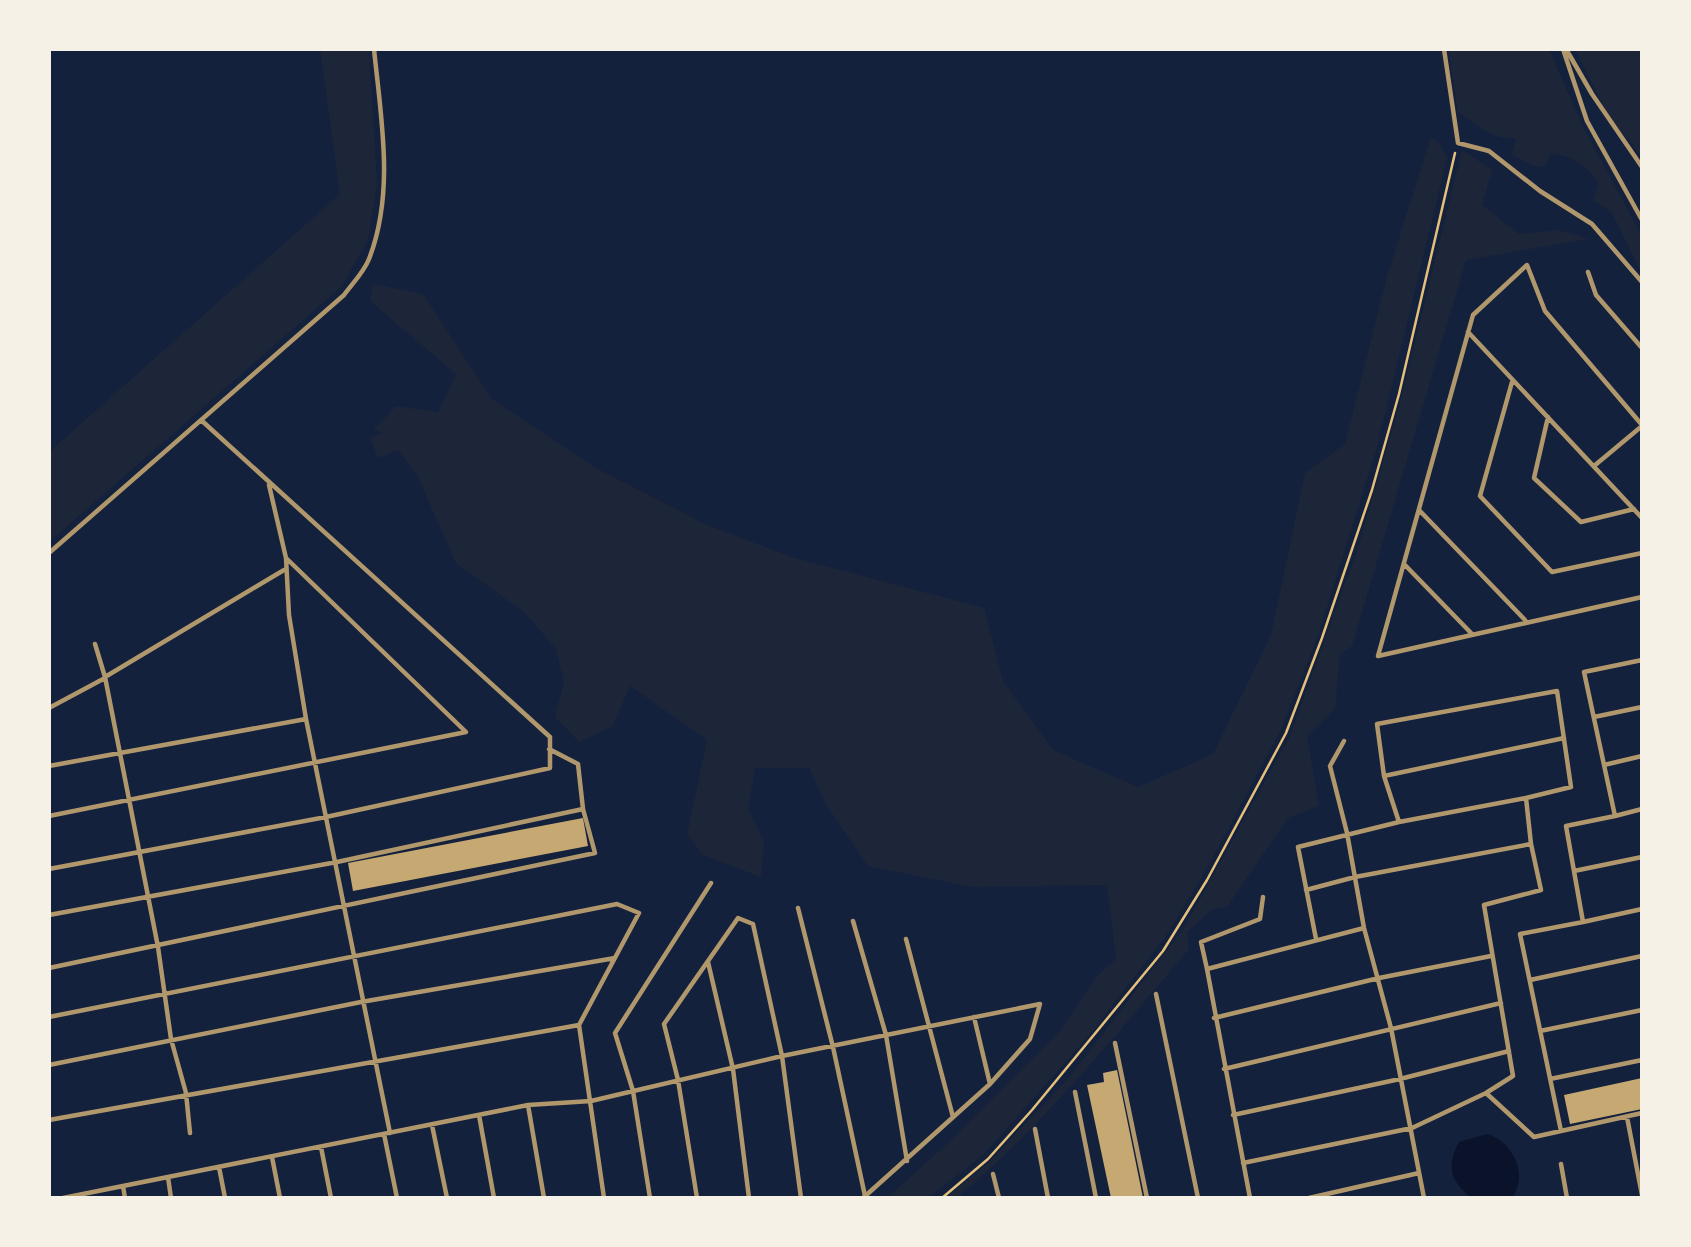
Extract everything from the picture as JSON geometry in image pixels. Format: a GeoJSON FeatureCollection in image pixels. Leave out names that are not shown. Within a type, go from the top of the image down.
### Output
{"type":"FeatureCollection","features":[{"type":"Feature","properties":{"kind":"lane"},"geometry":{"type":"LineString","coordinates":[[49,552],[344,295],[368,261],[383,207],[385,156],[374,49]]}},
{"type":"Feature","properties":{"kind":"lane"},"geometry":{"type":"LineString","coordinates":[[1444,49],[1458,143],[1489,151],[1540,191],[1592,224],[1642,282]]}},
{"type":"Feature","properties":{"kind":"lane"},"geometry":{"type":"LineString","coordinates":[[1565,49],[1642,167]]}},
{"type":"Feature","properties":{"kind":"lane"},"geometry":{"type":"LineString","coordinates":[[1565,49],[1587,121],[1642,220]]}},
{"type":"Feature","properties":{"kind":"lane"},"geometry":{"type":"LineString","coordinates":[[1594,466],[1642,426],[1545,311],[1527,265],[1473,315],[1378,656],[1642,597]]}},
{"type":"Feature","properties":{"kind":"lane"},"geometry":{"type":"LineString","coordinates":[[1588,272],[1596,295],[1642,348]]}},
{"type":"Feature","properties":{"kind":"lane"},"geometry":{"type":"LineString","coordinates":[[1468,331],[1512,382],[1642,518]]}},
{"type":"Feature","properties":{"kind":"lane"},"geometry":{"type":"LineString","coordinates":[[1512,382],[1480,496],[1552,572],[1642,553]]}},
{"type":"Feature","properties":{"kind":"lane"},"geometry":{"type":"LineString","coordinates":[[1548,417],[1534,478],[1581,522],[1634,509]]}},
{"type":"Feature","properties":{"kind":"lane"},"geometry":{"type":"LineString","coordinates":[[49,869],[326,817],[550,768],[550,737],[201,420]]}},
{"type":"Feature","properties":{"kind":"lane"},"geometry":{"type":"LineString","coordinates":[[268,483],[286,558],[284,570],[306,719],[356,955],[361,1002],[377,1060],[390,1133]]}},
{"type":"Feature","properties":{"kind":"lane"},"geometry":{"type":"LineString","coordinates":[[1419,510],[1525,621]]}},
{"type":"Feature","properties":{"kind":"lane"},"geometry":{"type":"LineString","coordinates":[[49,816],[466,732],[286,558]]}},
{"type":"Feature","properties":{"kind":"lane"},"geometry":{"type":"LineString","coordinates":[[1404,564],[1473,635]]}},
{"type":"Feature","properties":{"kind":"lane"},"geometry":{"type":"LineString","coordinates":[[49,708],[284,570]]}},
{"type":"Feature","properties":{"kind":"lane"},"geometry":{"type":"LineString","coordinates":[[95,644],[105,677],[137,852],[158,947],[171,1039],[186,1093],[190,1133]]}},
{"type":"Feature","properties":{"kind":"lane"},"geometry":{"type":"LineString","coordinates":[[1615,816],[1584,672],[1642,660]]}},
{"type":"Feature","properties":{"kind":"lane"},"geometry":{"type":"LineString","coordinates":[[1315,939],[1298,847],[1347,833],[1571,787],[1557,691],[1377,724],[1384,775],[1399,822]]}},
{"type":"Feature","properties":{"kind":"lane"},"geometry":{"type":"LineString","coordinates":[[1594,717],[1642,707]]}},
{"type":"Feature","properties":{"kind":"lane"},"geometry":{"type":"LineString","coordinates":[[49,766],[306,719]]}},
{"type":"Feature","properties":{"kind":"lane"},"geometry":{"type":"LineString","coordinates":[[1384,775],[1564,738]]}},
{"type":"Feature","properties":{"kind":"lane"},"geometry":{"type":"LineString","coordinates":[[1344,741],[1330,766],[1347,833],[1364,928],[1391,1027],[1424,1198]]}},
{"type":"Feature","properties":{"kind":"lane"},"geometry":{"type":"LineString","coordinates":[[49,968],[595,853],[583,809],[578,764],[549,749]]}},
{"type":"Feature","properties":{"kind":"lane"},"geometry":{"type":"LineString","coordinates":[[1604,765],[1642,757]]}},
{"type":"Feature","properties":{"kind":"lane"},"geometry":{"type":"LineString","coordinates":[[1243,1163],[1412,1128],[1486,1093],[1513,1076],[1484,905],[1541,891],[1531,844],[1526,798]]}},
{"type":"Feature","properties":{"kind":"lane"},"geometry":{"type":"LineString","coordinates":[[49,915],[337,862],[583,809]]}},
{"type":"Feature","properties":{"kind":"lane"},"geometry":{"type":"LineString","coordinates":[[1583,922],[1566,826],[1642,810]]}},
{"type":"Feature","properties":{"kind":"lane"},"geometry":{"type":"LineString","coordinates":[[1306,890],[1354,877],[1531,844]]}},
{"type":"Feature","properties":{"kind":"lane"},"geometry":{"type":"LineString","coordinates":[[1574,871],[1642,857]]}},
{"type":"Feature","properties":{"kind":"lane"},"geometry":{"type":"LineString","coordinates":[[650,1198],[633,1091],[615,1033],[711,883]]}},
{"type":"Feature","properties":{"kind":"lane"},"geometry":{"type":"LineString","coordinates":[[1250,1198],[1201,942],[1260,919],[1263,897]]}},
{"type":"Feature","properties":{"kind":"lane"},"geometry":{"type":"LineString","coordinates":[[49,1017],[617,904],[639,913],[579,1025],[604,1198]]}},
{"type":"Feature","properties":{"kind":"lane"},"geometry":{"type":"LineString","coordinates":[[63,1198],[528,1105],[591,1101],[782,1056],[833,1047],[1040,1004],[1030,1039],[990,1084],[864,1197],[833,1047],[798,908]]}},
{"type":"Feature","properties":{"kind":"lane"},"geometry":{"type":"LineString","coordinates":[[1561,1131],[1520,934],[1642,909]]}},
{"type":"Feature","properties":{"kind":"lane"},"geometry":{"type":"LineString","coordinates":[[697,1198],[678,1080],[664,1024],[738,918],[753,925],[782,1056],[801,1198]]}},
{"type":"Feature","properties":{"kind":"lane"},"geometry":{"type":"LineString","coordinates":[[853,921],[886,1035],[907,1161]]}},
{"type":"Feature","properties":{"kind":"lane"},"geometry":{"type":"LineString","coordinates":[[1206,969],[1364,928]]}},
{"type":"Feature","properties":{"kind":"lane"},"geometry":{"type":"LineString","coordinates":[[906,939],[953,1117]]}},
{"type":"Feature","properties":{"kind":"lane"},"geometry":{"type":"LineString","coordinates":[[1214,1018],[1379,978],[1492,956]]}},
{"type":"Feature","properties":{"kind":"lane"},"geometry":{"type":"LineString","coordinates":[[1530,980],[1642,956]]}},
{"type":"Feature","properties":{"kind":"lane"},"geometry":{"type":"LineString","coordinates":[[49,1065],[361,1002],[615,957]]}},
{"type":"Feature","properties":{"kind":"lane"},"geometry":{"type":"LineString","coordinates":[[708,962],[733,1069],[750,1198]]}},
{"type":"Feature","properties":{"kind":"lane"},"geometry":{"type":"LineString","coordinates":[[1156,994],[1198,1198]]}},
{"type":"Feature","properties":{"kind":"lane"},"geometry":{"type":"LineString","coordinates":[[1224,1069],[1391,1027],[1501,1003]]}},
{"type":"Feature","properties":{"kind":"lane"},"geometry":{"type":"LineString","coordinates":[[1540,1031],[1642,1010]]}},
{"type":"Feature","properties":{"kind":"lane"},"geometry":{"type":"LineString","coordinates":[[974,1017],[990,1084]]}},
{"type":"Feature","properties":{"kind":"lane"},"geometry":{"type":"LineString","coordinates":[[49,1120],[186,1093],[579,1025]]}},
{"type":"Feature","properties":{"kind":"lane"},"geometry":{"type":"LineString","coordinates":[[1115,1043],[1147,1198]]}},
{"type":"Feature","properties":{"kind":"lane"},"geometry":{"type":"LineString","coordinates":[[1233,1115],[1400,1079],[1509,1051]]}},
{"type":"Feature","properties":{"kind":"lane"},"geometry":{"type":"LineString","coordinates":[[1550,1079],[1642,1059]]}},
{"type":"Feature","properties":{"kind":"lane"},"geometry":{"type":"LineString","coordinates":[[1074,1092],[1096,1198]]}},
{"type":"Feature","properties":{"kind":"lane"},"geometry":{"type":"LineString","coordinates":[[1486,1093],[1534,1137],[1642,1113]]}},
{"type":"Feature","properties":{"kind":"lane"},"geometry":{"type":"LineString","coordinates":[[528,1105],[544,1198]]}},
{"type":"Feature","properties":{"kind":"lane"},"geometry":{"type":"LineString","coordinates":[[479,1115],[494,1198]]}},
{"type":"Feature","properties":{"kind":"lane"},"geometry":{"type":"LineString","coordinates":[[1627,1117],[1642,1195]]}},
{"type":"Feature","properties":{"kind":"lane"},"geometry":{"type":"LineString","coordinates":[[432,1125],[447,1198]]}},
{"type":"Feature","properties":{"kind":"lane"},"geometry":{"type":"LineString","coordinates":[[1035,1129],[1048,1198]]}},
{"type":"Feature","properties":{"kind":"lane"},"geometry":{"type":"LineString","coordinates":[[384,1134],[397,1198]]}},
{"type":"Feature","properties":{"kind":"lane"},"geometry":{"type":"LineString","coordinates":[[321,1147],[331,1198]]}},
{"type":"Feature","properties":{"kind":"lane"},"geometry":{"type":"LineString","coordinates":[[272,1157],[280,1198]]}},
{"type":"Feature","properties":{"kind":"lane"},"geometry":{"type":"LineString","coordinates":[[1635,1159],[1642,1158]]}},
{"type":"Feature","properties":{"kind":"lane"},"geometry":{"type":"LineString","coordinates":[[1561,1164],[1567,1198]]}},
{"type":"Feature","properties":{"kind":"lane"},"geometry":{"type":"LineString","coordinates":[[219,1167],[225,1198]]}},
{"type":"Feature","properties":{"kind":"lane"},"geometry":{"type":"LineString","coordinates":[[1309,1198],[1419,1173]]}},
{"type":"Feature","properties":{"kind":"lane"},"geometry":{"type":"LineString","coordinates":[[993,1174],[999,1198]]}},
{"type":"Feature","properties":{"kind":"lane"},"geometry":{"type":"LineString","coordinates":[[168,1177],[171,1198]]}},
{"type":"Feature","properties":{"kind":"lane"},"geometry":{"type":"LineString","coordinates":[[123,1186],[125,1198]]}},
{"type":"Feature","properties":{"kind":"path"},"geometry":{"type":"LineString","coordinates":[[942,1198],[988,1159],[1032,1110],[1163,951],[1207,880],[1286,733],[1322,638],[1372,490],[1399,394],[1458,143]]}},
{"type":"Feature","properties":{"kind":"shaded area"},"geometry":{"type":"Polygon","coordinates":[[[320,49],[369,49],[377,184],[368,240],[342,286],[49,542],[49,452],[340,194],[320,49]]]}},
{"type":"Feature","properties":{"kind":"shaded area"},"geometry":{"type":"Polygon","coordinates":[[[1448,49],[1549,49],[1583,127],[1642,236],[1642,274],[1612,213],[1593,200],[1599,183],[1584,166],[1566,156],[1550,154],[1546,165],[1536,167],[1512,155],[1516,138],[1492,134],[1458,112],[1448,49]]]}},
{"type":"Feature","properties":{"kind":"shaded area"},"geometry":{"type":"Polygon","coordinates":[[[1575,49],[1642,49],[1642,157],[1607,114],[1575,49]]]}},
{"type":"Feature","properties":{"kind":"shaded area"},"geometry":{"type":"Polygon","coordinates":[[[1431,137],[1440,144],[1447,158],[1377,447],[1318,636],[1281,730],[1205,872],[1166,936],[1087,1038],[983,1155],[928,1198],[887,1198],[948,1143],[1061,1030],[1097,976],[1116,959],[1107,885],[973,887],[868,866],[827,806],[809,768],[755,768],[748,809],[764,841],[761,877],[703,855],[687,834],[707,740],[630,686],[613,726],[579,742],[555,717],[564,682],[556,649],[524,612],[456,563],[417,475],[398,450],[378,458],[370,438],[383,432],[373,430],[396,406],[438,412],[456,374],[370,301],[373,284],[423,294],[491,398],[596,468],[707,525],[795,558],[984,608],[1003,681],[1053,750],[1138,787],[1213,754],[1271,635],[1305,473],[1345,444],[1388,273],[1431,137]]]}},
{"type":"Feature","properties":{"kind":"shaded area"},"geometry":{"type":"Polygon","coordinates":[[[1462,150],[1492,170],[1482,205],[1519,234],[1558,230],[1589,239],[1466,260],[1352,646],[1340,654],[1335,709],[1307,736],[1319,806],[1288,818],[1227,907],[1213,909],[1187,932],[1189,949],[1106,1047],[1020,1140],[957,1198],[946,1198],[991,1160],[1071,1075],[1184,928],[1290,736],[1357,551],[1400,403],[1462,150]]]}},
{"type":"Feature","properties":{"kind":"shaded area"},"geometry":{"type":"Polygon","coordinates":[[[1487,1134],[1504,1144],[1516,1160],[1519,1179],[1512,1198],[1472,1198],[1459,1186],[1452,1173],[1452,1159],[1459,1142],[1487,1134]]]}},
{"type":"Feature","properties":{"kind":"building"},"geometry":{"type":"Polygon","coordinates":[[[583,818],[588,846],[353,891],[348,863],[583,818]]]}},
{"type":"Feature","properties":{"kind":"building"},"geometry":{"type":"Polygon","coordinates":[[[1117,1070],[1143,1198],[1111,1198],[1087,1085],[1104,1082],[1103,1073],[1117,1070]]]}},
{"type":"Feature","properties":{"kind":"building"},"geometry":{"type":"Polygon","coordinates":[[[1642,1078],[1642,1109],[1570,1124],[1564,1095],[1642,1078]]]}}]}
